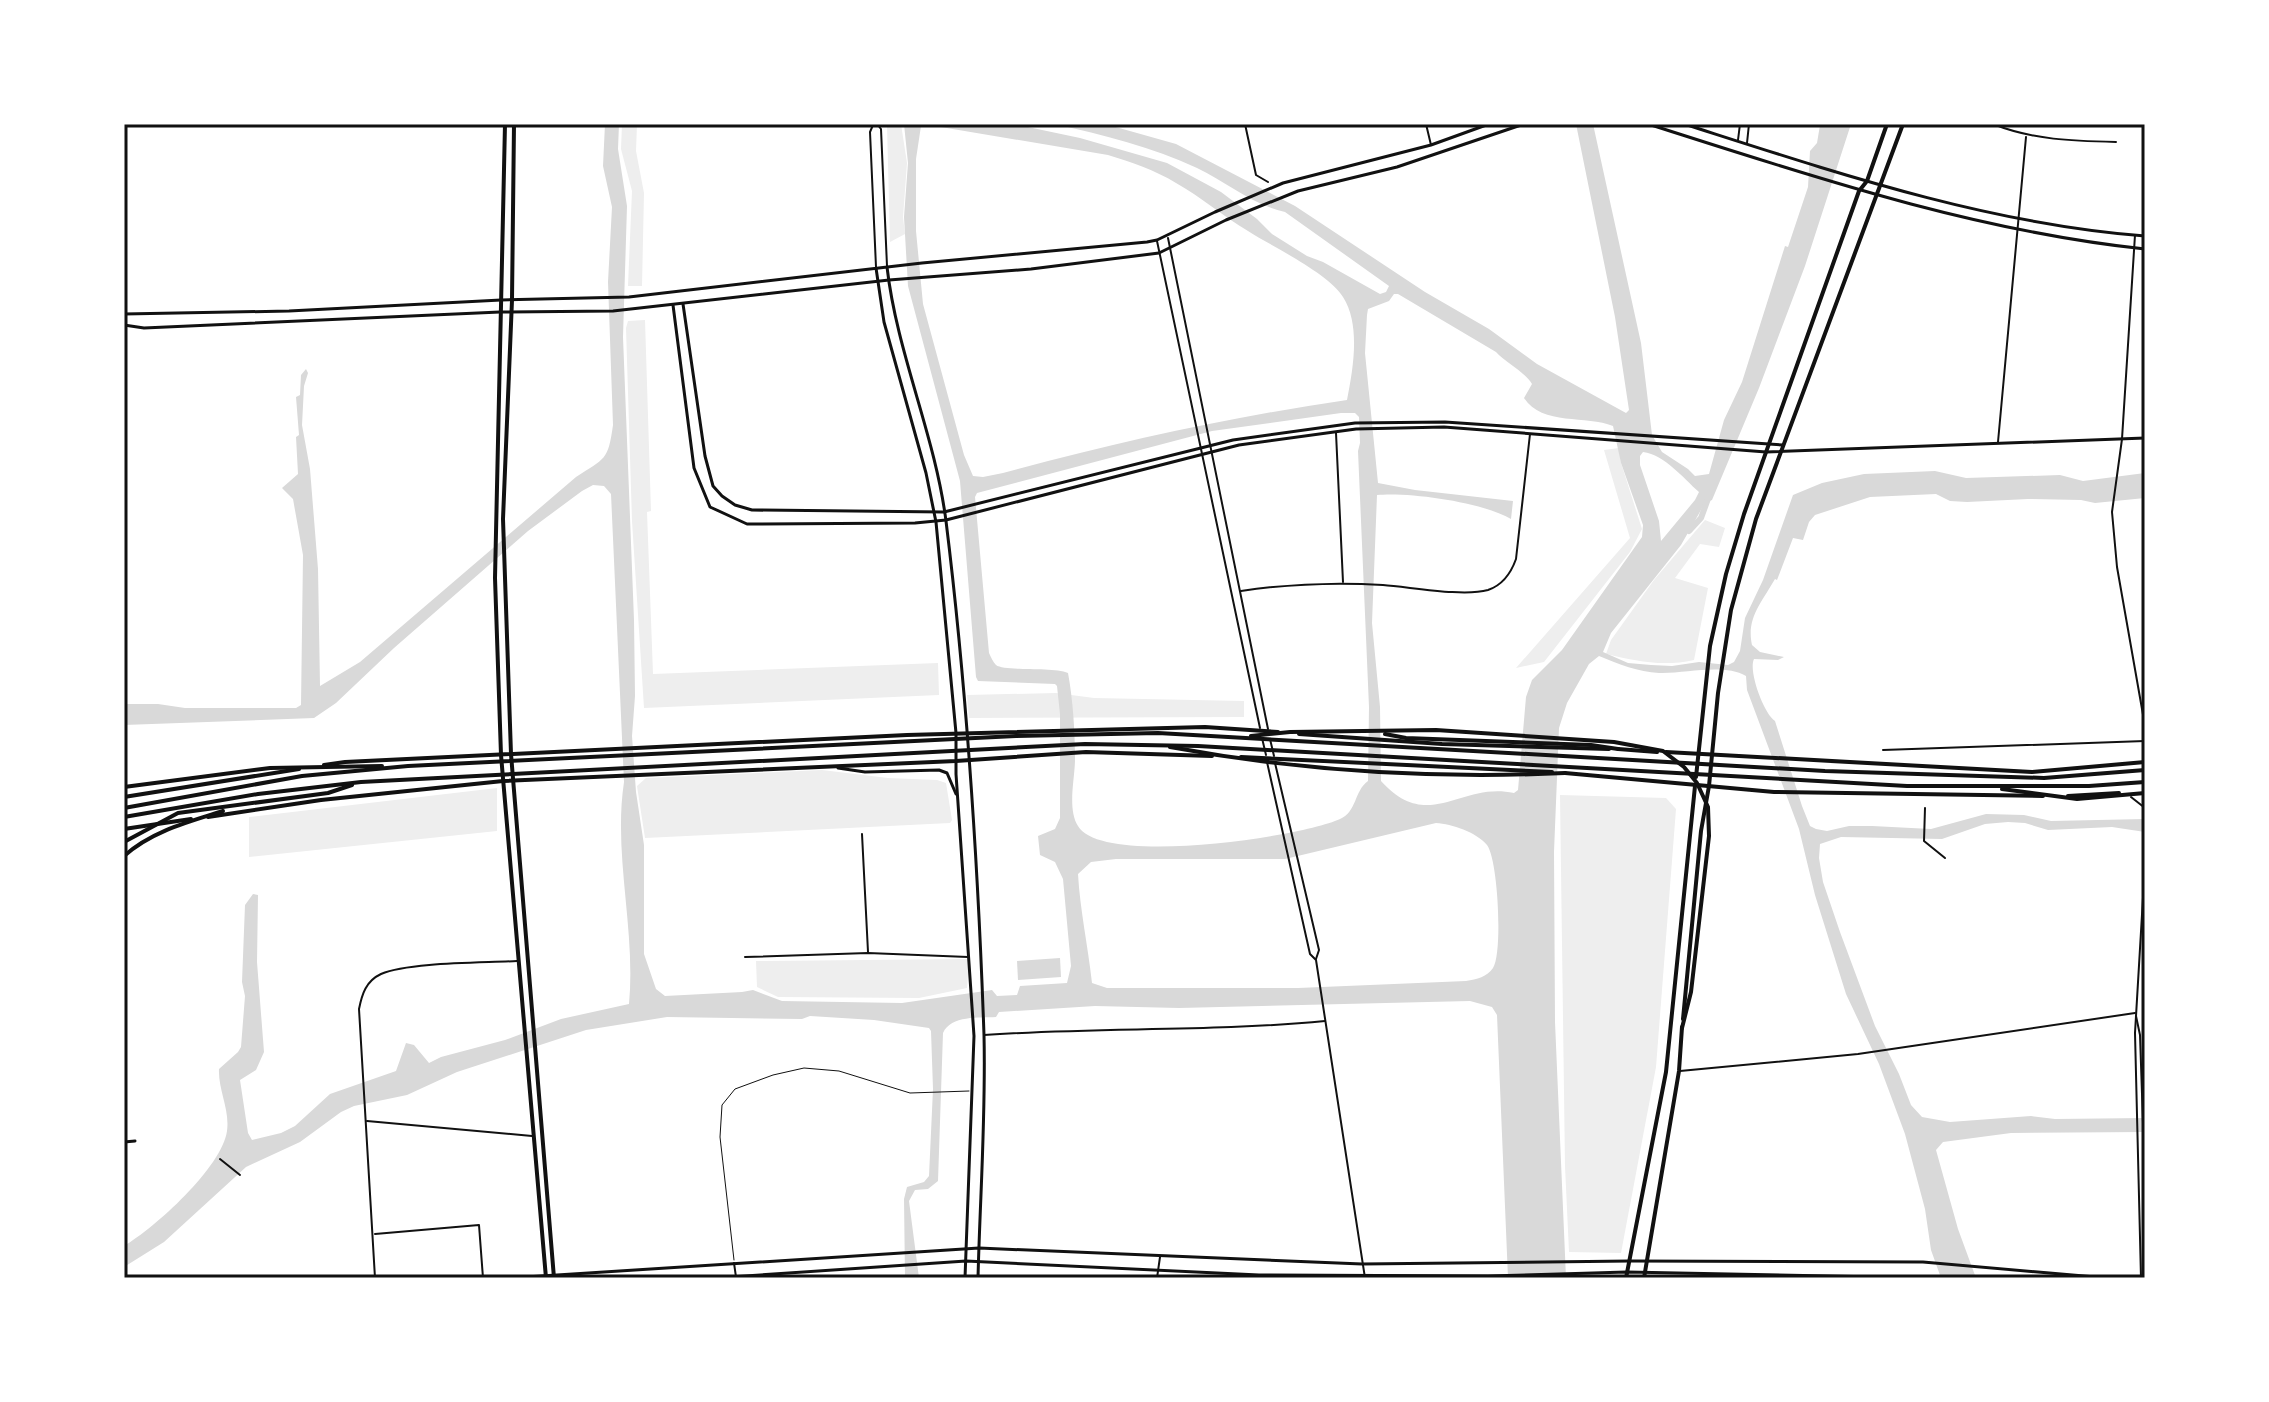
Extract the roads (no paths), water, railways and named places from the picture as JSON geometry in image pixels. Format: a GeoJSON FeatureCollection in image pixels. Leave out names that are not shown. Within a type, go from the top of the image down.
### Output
{"type":"FeatureCollection","features":[{"type":"Feature","properties":{"kind":"main road"},"geometry":{"type":"LineString","coordinates":[[505,124],[495,578],[501,755],[546,1277]]}},
{"type":"Feature","properties":{"kind":"main road"},"geometry":{"type":"LineString","coordinates":[[514,124],[504,566],[512,780],[554,1276]]}},
{"type":"Feature","properties":{"kind":"main road"},"geometry":{"type":"LineString","coordinates":[[124,314],[289,311],[629,297],[903,265],[1157,240],[1272,187],[1431,145],[1489,124]]}},
{"type":"Feature","properties":{"kind":"main road"},"geometry":{"type":"LineString","coordinates":[[124,325],[144,328],[500,312],[630,310],[1159,253],[1226,220],[1286,196],[1397,167],[1524,124]]}},
{"type":"Feature","properties":{"kind":"main road"},"geometry":{"type":"LineString","coordinates":[[1648,124],[1877,196],[2016,228],[2145,249]]}},
{"type":"Feature","properties":{"kind":"main road"},"geometry":{"type":"LineString","coordinates":[[1684,124],[1881,185],[2092,232],[2145,236]]}},
{"type":"Feature","properties":{"kind":"main road"},"geometry":{"type":"LineString","coordinates":[[1627,1275],[1666,1072],[1710,646],[1726,574],[1859,191],[1867,181],[1887,124]]}},
{"type":"Feature","properties":{"kind":"main road"},"geometry":{"type":"LineString","coordinates":[[1644,1275],[1679,1071],[1701,831],[1731,610],[1756,519],[1903,124]]}},
{"type":"Feature","properties":{"kind":"main road"},"geometry":{"type":"LineString","coordinates":[[887,267],[946,520],[966,733],[984,1035],[978,1278]]}},
{"type":"Feature","properties":{"kind":"main road"},"geometry":{"type":"LineString","coordinates":[[876,268],[884,322],[926,473],[936,522],[956,733],[973,1025],[965,1278]]}},
{"type":"Feature","properties":{"kind":"main road"},"geometry":{"type":"LineString","coordinates":[[683,304],[705,456],[713,486],[735,505],[752,510],[944,512],[1201,447],[1272,433],[1380,421],[1445,422],[1615,441],[1766,452],[2145,438]]}},
{"type":"Feature","properties":{"kind":"main road"},"geometry":{"type":"LineString","coordinates":[[673,305],[694,468],[710,507],[747,524],[936,522],[1239,445],[1356,429],[1444,427],[1783,445]]}},
{"type":"Feature","properties":{"kind":"main road"},"geometry":{"type":"LineString","coordinates":[[124,797],[345,762],[956,733],[1205,727],[1390,742],[1618,749],[2032,772],[2145,766]]}},
{"type":"Feature","properties":{"kind":"main road"},"geometry":{"type":"LineString","coordinates":[[1237,738],[1290,732],[1436,730],[1614,742],[1663,751],[1684,767],[1697,783],[1708,807],[1709,836],[1691,992],[1682,1028]]}},
{"type":"Feature","properties":{"kind":"main road"},"geometry":{"type":"LineString","coordinates":[[1377,732],[1406,738],[1591,745],[1618,749]]}},
{"type":"Feature","properties":{"kind":"main road"},"geometry":{"type":"LineString","coordinates":[[124,808],[302,776],[408,766],[1016,736],[1158,733],[1825,771],[2044,778],[2110,773],[2145,766]]}},
{"type":"Feature","properties":{"kind":"main road"},"geometry":{"type":"LineString","coordinates":[[124,817],[258,794],[361,782],[1085,744],[1156,745],[1907,786],[2089,786],[2145,782]]}},
{"type":"Feature","properties":{"kind":"main road"},"geometry":{"type":"LineString","coordinates":[[1156,745],[1230,758],[1401,774],[1566,773]]}},
{"type":"Feature","properties":{"kind":"main road"},"geometry":{"type":"LineString","coordinates":[[124,829],[321,800],[512,780],[1083,753],[1274,757],[1504,769],[1774,792],[2079,796],[2145,792]]}},
{"type":"Feature","properties":{"kind":"main road"},"geometry":{"type":"LineString","coordinates":[[124,787],[302,766],[408,766]]}},
{"type":"Feature","properties":{"kind":"main road"},"geometry":{"type":"LineString","coordinates":[[827,766],[865,772],[939,770],[947,773],[958,801]]}},
{"type":"Feature","properties":{"kind":"main road"},"geometry":{"type":"LineString","coordinates":[[124,842],[178,813],[328,793],[361,782]]}},
{"type":"Feature","properties":{"kind":"main road"},"geometry":{"type":"LineString","coordinates":[[1988,787],[2077,799],[2145,792]]}},
{"type":"Feature","properties":{"kind":"main road"},"geometry":{"type":"LineString","coordinates":[[124,856],[137,844],[169,828],[234,807]]}},
{"type":"Feature","properties":{"kind":"main road"},"geometry":{"type":"LineString","coordinates":[[124,1142],[135,1141]]}},
{"type":"Feature","properties":{"kind":"main road"},"geometry":{"type":"LineString","coordinates":[[510,1278],[979,1248],[1362,1264],[1923,1262],[2107,1278]]}},
{"type":"Feature","properties":{"kind":"main road"},"geometry":{"type":"LineString","coordinates":[[715,1278],[978,1261],[1259,1277],[1584,1273],[1927,1278]]}},
{"type":"Feature","properties":{"kind":"street"},"geometry":{"type":"LineString","coordinates":[[876,268],[870,132],[877,124],[881,129],[887,267]]}},
{"type":"Feature","properties":{"kind":"street"},"geometry":{"type":"LineString","coordinates":[[1245,124],[1256,175],[1268,182]]}},
{"type":"Feature","properties":{"kind":"street"},"geometry":{"type":"LineString","coordinates":[[1426,124],[1431,145]]}},
{"type":"Feature","properties":{"kind":"street"},"geometry":{"type":"LineString","coordinates":[[1738,141],[1740,124]]}},
{"type":"Feature","properties":{"kind":"street"},"geometry":{"type":"LineString","coordinates":[[1747,144],[1749,124]]}},
{"type":"Feature","properties":{"kind":"street"},"geometry":{"type":"LineString","coordinates":[[1993,124],[2026,137],[2116,142]]}},
{"type":"Feature","properties":{"kind":"street"},"geometry":{"type":"LineString","coordinates":[[1998,443],[2026,137]]}},
{"type":"Feature","properties":{"kind":"street"},"geometry":{"type":"LineString","coordinates":[[1167,235],[1268,731],[1319,950],[1316,960],[1365,1277]]}},
{"type":"Feature","properties":{"kind":"street"},"geometry":{"type":"LineString","coordinates":[[2135,235],[2122,439],[2112,504],[2117,567],[2145,726]]}},
{"type":"Feature","properties":{"kind":"street"},"geometry":{"type":"LineString","coordinates":[[1157,240],[1266,758],[1310,954],[1316,960]]}},
{"type":"Feature","properties":{"kind":"street"},"geometry":{"type":"LineString","coordinates":[[1241,591],[1343,584],[1475,592],[1491,589],[1501,583],[1516,559],[1530,431]]}},
{"type":"Feature","properties":{"kind":"street"},"geometry":{"type":"LineString","coordinates":[[1336,432],[1343,584]]}},
{"type":"Feature","properties":{"kind":"street"},"geometry":{"type":"LineString","coordinates":[[1883,750],[2145,741]]}},
{"type":"Feature","properties":{"kind":"street"},"geometry":{"type":"LineString","coordinates":[[2128,793],[2145,808]]}},
{"type":"Feature","properties":{"kind":"street"},"geometry":{"type":"LineString","coordinates":[[1925,808],[1924,841],[1945,858]]}},
{"type":"Feature","properties":{"kind":"street"},"geometry":{"type":"LineString","coordinates":[[862,834],[868,953]]}},
{"type":"Feature","properties":{"kind":"street"},"geometry":{"type":"LineString","coordinates":[[2141,1278],[2135,1013],[2145,864]]}},
{"type":"Feature","properties":{"kind":"street"},"geometry":{"type":"LineString","coordinates":[[745,957],[868,953],[969,957]]}},
{"type":"Feature","properties":{"kind":"street"},"geometry":{"type":"LineString","coordinates":[[375,1278],[359,1009],[363,989],[381,974],[416,968],[517,961]]}},
{"type":"Feature","properties":{"kind":"street"},"geometry":{"type":"LineString","coordinates":[[1679,1071],[1858,1054],[2135,1013]]}},
{"type":"Feature","properties":{"kind":"street"},"geometry":{"type":"LineString","coordinates":[[2135,1013],[2140,1035],[2145,1182]]}},
{"type":"Feature","properties":{"kind":"street"},"geometry":{"type":"LineString","coordinates":[[984,1035],[1114,1028],[1232,1028],[1326,1021]]}},
{"type":"Feature","properties":{"kind":"street"},"geometry":{"type":"LineString","coordinates":[[367,1122],[533,1136]]}},
{"type":"Feature","properties":{"kind":"street"},"geometry":{"type":"LineString","coordinates":[[220,1159],[240,1175]]}},
{"type":"Feature","properties":{"kind":"street"},"geometry":{"type":"LineString","coordinates":[[374,1234],[479,1225],[483,1278]]}},
{"type":"Feature","properties":{"kind":"street"},"geometry":{"type":"LineString","coordinates":[[1157,1278],[1160,1257]]}},
{"type":"Feature","properties":{"kind":"street"},"geometry":{"type":"LineString","coordinates":[[734,1263],[736,1277]]}},
{"type":"Feature","properties":{"kind":"lane"},"geometry":{"type":"LineString","coordinates":[[734,1263],[720,1137],[722,1105],[728,1094],[760,1079],[804,1068],[829,1069],[910,1093],[973,1091]]}},
{"type":"Feature","properties":{"kind":"waterway"},"geometry":{"type":"LineString","coordinates":[[1689,531],[1701,518],[1709,496]]}}]}
